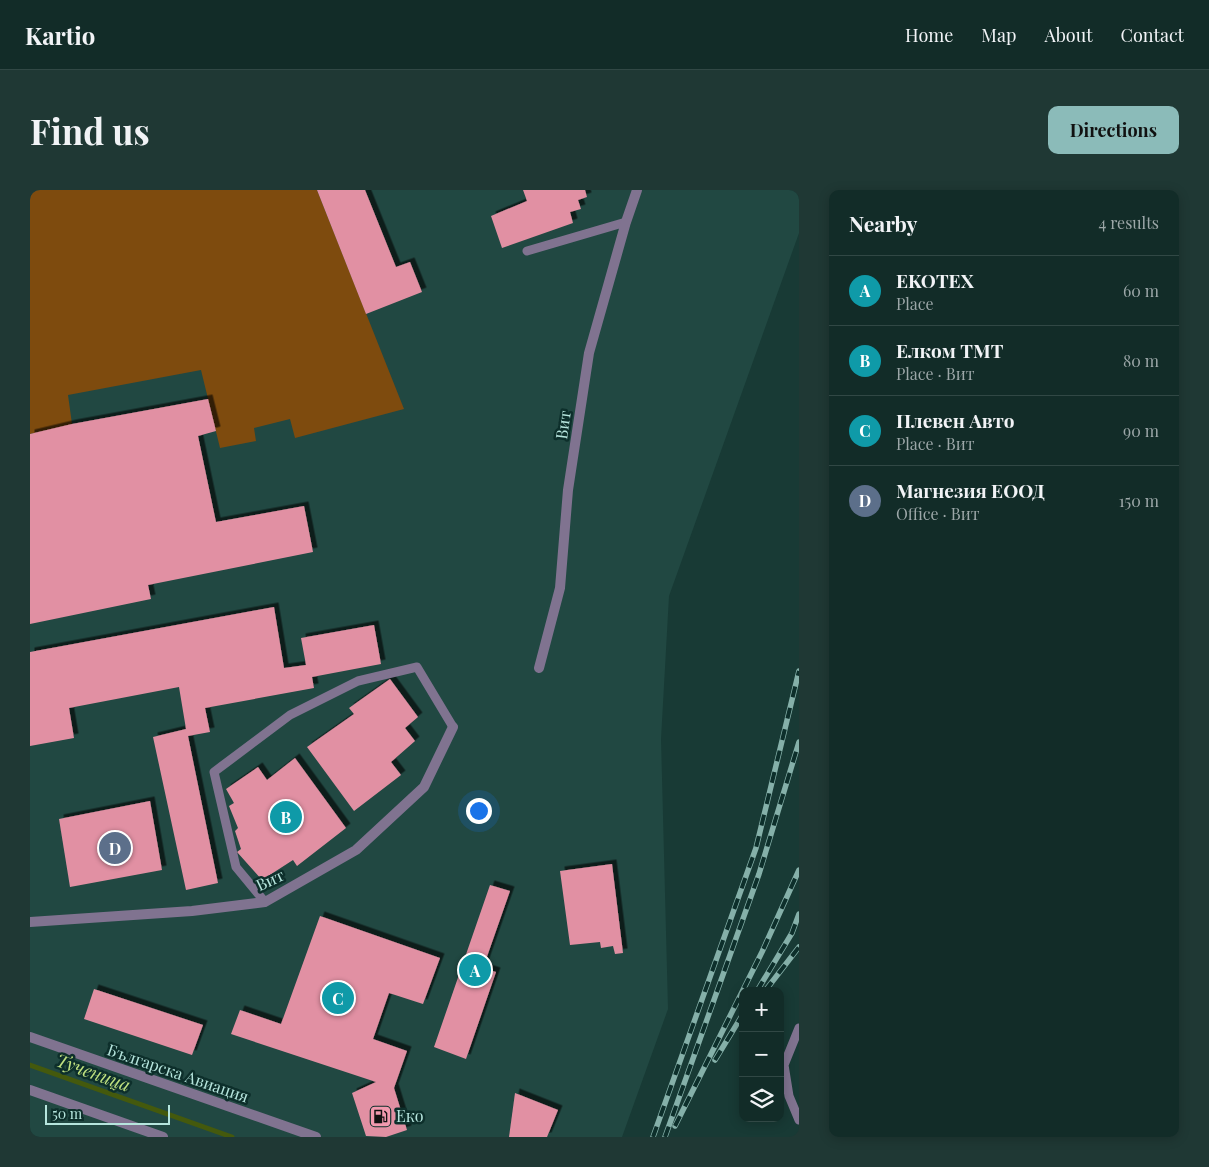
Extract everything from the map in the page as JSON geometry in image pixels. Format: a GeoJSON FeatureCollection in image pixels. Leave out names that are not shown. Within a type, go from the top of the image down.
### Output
{"type":"FeatureCollection","features":[{"type":"Feature","properties":{"kind":"street","name":"Вит"},"geometry":{"type":"LineString","coordinates":[[539,668],[560,588],[568,490],[589,353],[626,222],[637,190]]}},
{"type":"Feature","properties":{"kind":"street","name":"Вит"},"geometry":{"type":"LineString","coordinates":[[30,922],[192,911],[266,902],[356,850],[424,787],[453,727]]}},
{"type":"Feature","properties":{"kind":"street","name":"Българска Авиация"},"geometry":{"type":"LineString","coordinates":[[30,1037],[316,1137]]}},
{"type":"Feature","properties":{"kind":"street"},"geometry":{"type":"LineString","coordinates":[[30,1090],[163,1137]]}},
{"type":"Feature","properties":{"kind":"lane"},"geometry":{"type":"LineString","coordinates":[[527,251],[626,222]]}},
{"type":"Feature","properties":{"kind":"lane"},"geometry":{"type":"LineString","coordinates":[[266,902],[236,867],[214,772],[290,715],[358,681],[417,667],[453,727]]}},
{"type":"Feature","properties":{"kind":"lane"},"geometry":{"type":"LineString","coordinates":[[799,1028],[784,1065],[790,1096],[799,1120]]}},
{"type":"Feature","properties":{"kind":"shaded area"},"geometry":{"type":"Polygon","coordinates":[[[30,190],[799,190],[799,233],[669,596],[661,739],[668,1009],[622,1137],[30,1137],[30,190]]]}},
{"type":"Feature","properties":{"kind":"shaded area"},"geometry":{"type":"Polygon","coordinates":[[[30,190],[317,190],[404,409],[295,438],[290,419],[254,428],[256,441],[220,448],[201,370],[68,395],[72,424],[30,434],[30,190]]]}},
{"type":"Feature","properties":{"kind":"building"},"geometry":{"type":"Polygon","coordinates":[[[317,190],[365,190],[396,267],[410,262],[422,292],[366,314],[317,190]]]}},
{"type":"Feature","properties":{"kind":"building"},"geometry":{"type":"Polygon","coordinates":[[[523,190],[585,190],[587,197],[578,200],[581,209],[570,212],[573,223],[502,248],[491,216],[527,201],[523,190]]]}},
{"type":"Feature","properties":{"kind":"building"},"geometry":{"type":"Polygon","coordinates":[[[208,399],[216,431],[198,436],[216,522],[304,506],[313,552],[148,585],[151,599],[30,624],[30,434],[72,424],[208,399]]]}},
{"type":"Feature","properties":{"kind":"building"},"geometry":{"type":"Polygon","coordinates":[[[274,607],[284,668],[306,665],[301,638],[374,625],[381,664],[312,677],[314,688],[205,708],[210,732],[188,736],[218,883],[186,890],[153,737],[186,729],[179,687],[69,708],[74,738],[30,746],[30,652],[274,607]]]}},
{"type":"Feature","properties":{"kind":"building"},"geometry":{"type":"Polygon","coordinates":[[[390,679],[418,717],[405,728],[415,741],[391,762],[401,775],[354,811],[307,747],[354,714],[349,708],[390,679]]]}},
{"type":"Feature","properties":{"kind":"building"},"geometry":{"type":"Polygon","coordinates":[[[295,758],[346,828],[297,866],[293,860],[262,880],[237,852],[241,849],[235,831],[238,828],[229,806],[234,803],[226,789],[258,767],[267,780],[295,758]]]}},
{"type":"Feature","properties":{"kind":"building"},"geometry":{"type":"Polygon","coordinates":[[[150,801],[162,870],[70,887],[59,819],[150,801]]]}},
{"type":"Feature","properties":{"kind":"building"},"geometry":{"type":"Polygon","coordinates":[[[612,864],[623,953],[615,954],[613,946],[601,948],[600,942],[570,945],[560,871],[612,864]]]}},
{"type":"Feature","properties":{"kind":"building"},"geometry":{"type":"Polygon","coordinates":[[[490,885],[510,891],[483,968],[496,972],[466,1059],[434,1047],[490,885]]]}},
{"type":"Feature","properties":{"kind":"building"},"geometry":{"type":"Polygon","coordinates":[[[320,916],[440,958],[423,1004],[389,993],[373,1039],[407,1051],[394,1088],[407,1130],[386,1137],[366,1136],[352,1093],[376,1082],[231,1034],[240,1010],[281,1024],[320,916]]]}},
{"type":"Feature","properties":{"kind":"building"},"geometry":{"type":"Polygon","coordinates":[[[94,989],[203,1025],[192,1055],[84,1019],[94,989]]]}},
{"type":"Feature","properties":{"kind":"building"},"geometry":{"type":"Polygon","coordinates":[[[515,1093],[558,1110],[547,1137],[509,1137],[515,1093]]]}},
{"type":"Feature","properties":{"kind":"waterway","name":"Тученица"},"geometry":{"type":"LineString","coordinates":[[30,1065],[232,1137]]}},
{"type":"Feature","properties":{"kind":"railway"},"geometry":{"type":"LineString","coordinates":[[653,1137],[756,848],[799,671]]}},
{"type":"Feature","properties":{"kind":"railway"},"geometry":{"type":"LineString","coordinates":[[665,1137],[759,874],[799,742]]}},
{"type":"Feature","properties":{"kind":"railway"},"geometry":{"type":"LineString","coordinates":[[675,1126],[762,952],[799,870]]}},
{"type":"Feature","properties":{"kind":"railway"},"geometry":{"type":"LineString","coordinates":[[759,987],[792,933],[799,914]]}},
{"type":"Feature","properties":{"kind":"railway"},"geometry":{"type":"LineString","coordinates":[[768,987],[799,947]]}},
{"type":"Feature","properties":{"kind":"railway"},"geometry":{"type":"LineString","coordinates":[[715,1060],[739,1021]]}},
{"type":"Feature","properties":{"kind":"place","name":"Елком ТМТ"},"geometry":{"type":"Point","coordinates":[286,817]}},
{"type":"Feature","properties":{"kind":"place","name":"Магнезия ЕООД"},"geometry":{"type":"Point","coordinates":[115,848]}},
{"type":"Feature","properties":{"kind":"place","name":"EKOTEX"},"geometry":{"type":"Point","coordinates":[475,970]}},
{"type":"Feature","properties":{"kind":"place","name":"Плевен Авто"},"geometry":{"type":"Point","coordinates":[338,998]}},
{"type":"Feature","properties":{"kind":"place","name":"Еко"},"geometry":{"type":"Point","coordinates":[380,1116]}}]}
